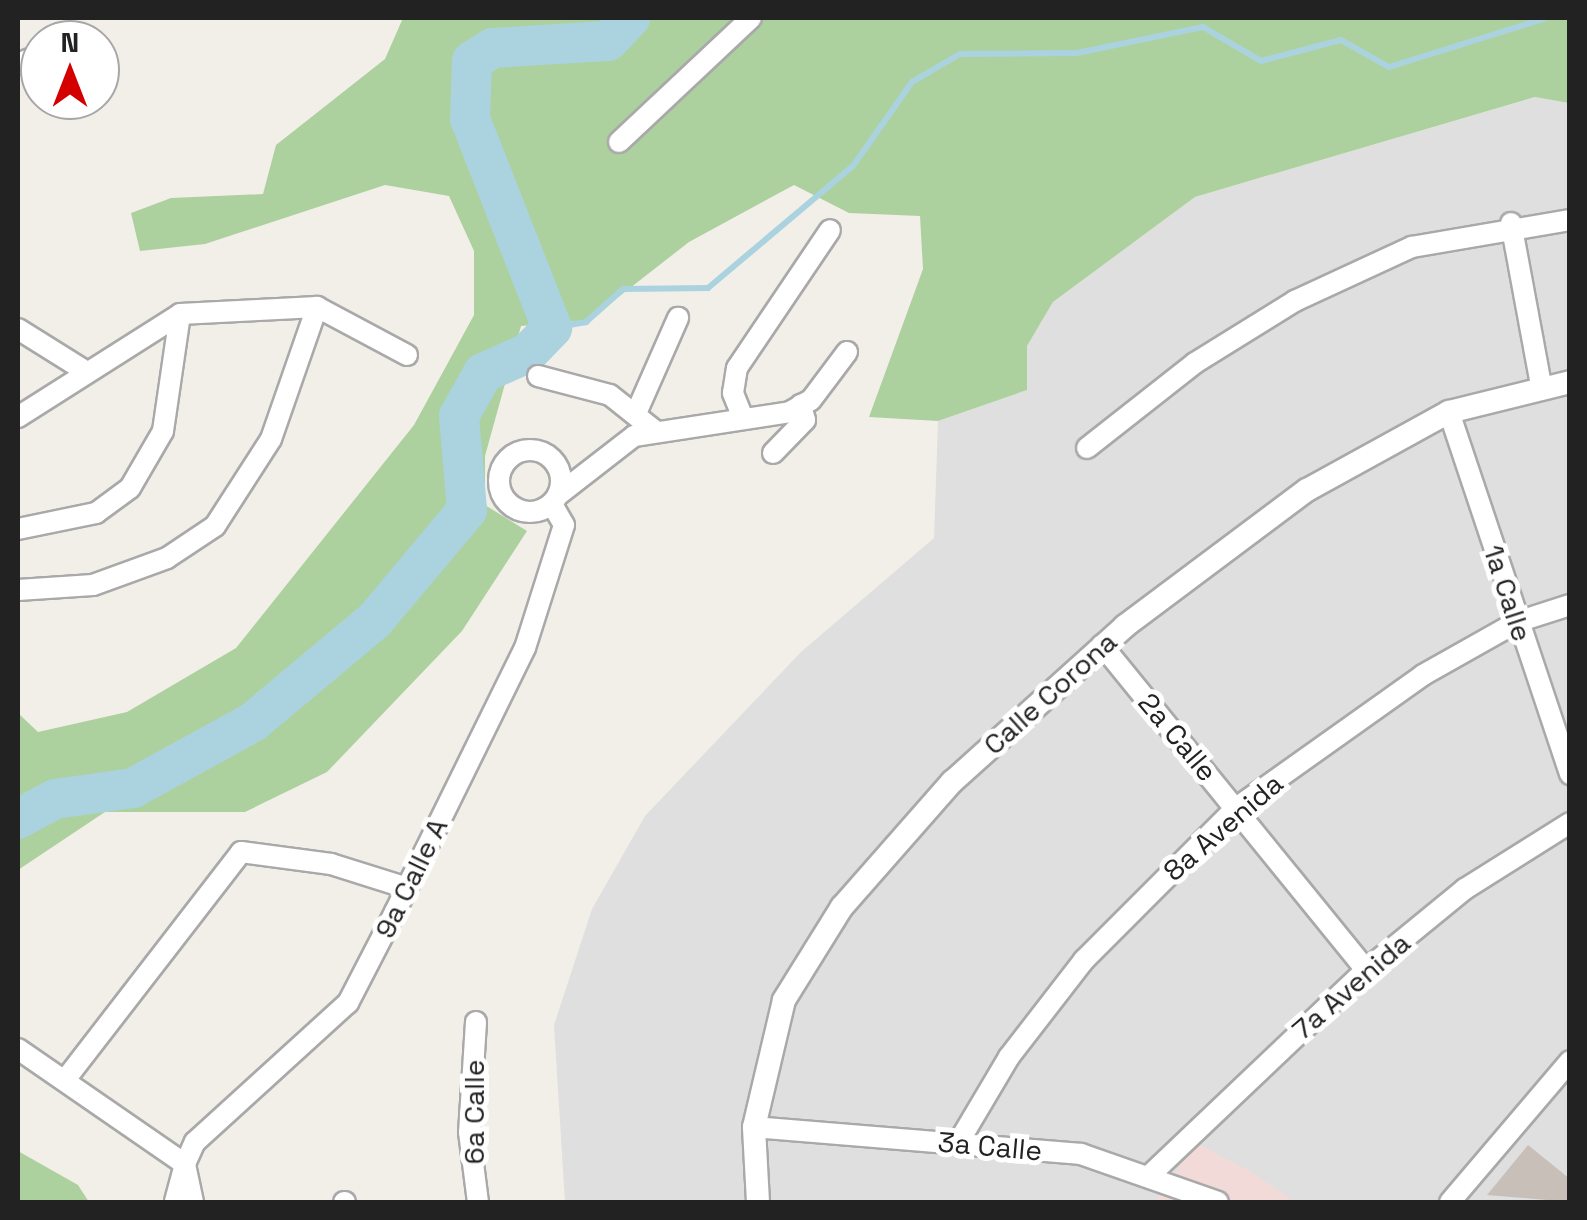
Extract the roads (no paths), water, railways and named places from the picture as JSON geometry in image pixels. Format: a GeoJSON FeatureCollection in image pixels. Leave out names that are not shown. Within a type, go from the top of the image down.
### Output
{"type":"FeatureCollection","features":[{"type":"Feature","properties":{"kind":"street"},"geometry":{"type":"LineString","coordinates":[[618,142],[751,18]]}},
{"type":"Feature","properties":{"kind":"street"},"geometry":{"type":"LineString","coordinates":[[1087,448],[1195,362],[1296,302],[1412,247],[1512,223],[1570,220]]}},
{"type":"Feature","properties":{"kind":"street"},"geometry":{"type":"LineString","coordinates":[[1512,223],[1541,385]]}},
{"type":"Feature","properties":{"kind":"street"},"geometry":{"type":"LineString","coordinates":[[743,418],[732,392],[737,368],[830,230]]}},
{"type":"Feature","properties":{"kind":"street"},"geometry":{"type":"LineString","coordinates":[[18,590],[93,585],[167,558],[216,526],[271,439],[317,307]]}},
{"type":"Feature","properties":{"kind":"street"},"geometry":{"type":"LineString","coordinates":[[18,417],[82,369],[180,314],[317,307],[406,355]]}},
{"type":"Feature","properties":{"kind":"street"},"geometry":{"type":"LineString","coordinates":[[18,529],[96,513],[130,488],[163,431],[180,314]]}},
{"type":"Feature","properties":{"kind":"street"},"geometry":{"type":"LineString","coordinates":[[636,411],[678,318]]}},
{"type":"Feature","properties":{"kind":"street"},"geometry":{"type":"LineString","coordinates":[[18,329],[82,369]]}},
{"type":"Feature","properties":{"kind":"street"},"geometry":{"type":"LineString","coordinates":[[538,376],[636,411],[654,430],[708,431],[743,418],[801,406],[847,352]]}},
{"type":"Feature","properties":{"kind":"street","name":"Calle Corona"},"geometry":{"type":"LineString","coordinates":[[758,1202],[754,1127],[784,1000],[842,907],[952,782],[1102,646],[1306,490],[1449,412],[1541,385],[1570,382]]}},
{"type":"Feature","properties":{"kind":"street"},"geometry":{"type":"LineString","coordinates":[[773,453],[805,420],[801,406]]}},
{"type":"Feature","properties":{"kind":"street","name":"1a Calle"},"geometry":{"type":"LineString","coordinates":[[1449,412],[1570,774]]}},
{"type":"Feature","properties":{"kind":"street","name":"9a Calle A"},"geometry":{"type":"LineString","coordinates":[[175,1202],[186,1164],[226,1106],[348,1003],[525,648],[564,525],[555,499],[610,450],[654,430]]}},
{"type":"Feature","properties":{"kind":"street","name":"8a Avenida"},"geometry":{"type":"LineString","coordinates":[[958,1142],[1009,1057],[1084,960],[1236,808],[1423,676],[1517,622],[1570,605]]}},
{"type":"Feature","properties":{"kind":"street","name":"2a Calle"},"geometry":{"type":"LineString","coordinates":[[1102,646],[1366,970]]}},
{"type":"Feature","properties":{"kind":"street","name":"7a Avenida"},"geometry":{"type":"LineString","coordinates":[[1152,1173],[1366,970],[1465,889],[1570,823]]}},
{"type":"Feature","properties":{"kind":"street"},"geometry":{"type":"LineString","coordinates":[[65,1080],[242,852],[331,864],[404,887]]}},
{"type":"Feature","properties":{"kind":"street","name":"6a Calle"},"geometry":{"type":"LineString","coordinates":[[476,1022],[468,1132],[478,1202]]}},
{"type":"Feature","properties":{"kind":"street"},"geometry":{"type":"LineString","coordinates":[[18,1048],[186,1164],[193,1202]]}},
{"type":"Feature","properties":{"kind":"street"},"geometry":{"type":"LineString","coordinates":[[1450,1202],[1570,1061]]}},
{"type":"Feature","properties":{"kind":"street","name":"3a Calle"},"geometry":{"type":"LineString","coordinates":[[754,1127],[1081,1154],[1152,1173],[1218,1202]]}},
{"type":"Feature","properties":{"kind":"waterway"},"geometry":{"type":"LineString","coordinates":[[18,819],[55,799],[133,788],[253,722],[374,621],[467,510],[459,416],[483,373],[528,353],[552,328],[470,119],[472,61],[493,48],[608,41],[630,18]]}},
{"type":"Feature","properties":{"kind":"waterway"},"geometry":{"type":"LineString","coordinates":[[552,328],[586,322],[623,289],[708,288],[853,166],[912,82],[960,54],[1077,53],[1203,27],[1261,61],[1341,40],[1389,67],[1546,18]]}}]}
